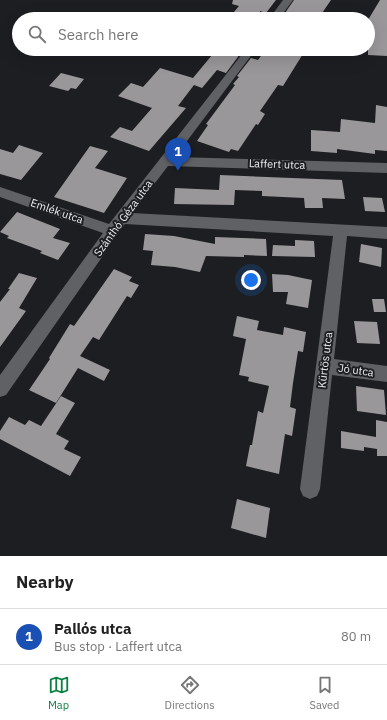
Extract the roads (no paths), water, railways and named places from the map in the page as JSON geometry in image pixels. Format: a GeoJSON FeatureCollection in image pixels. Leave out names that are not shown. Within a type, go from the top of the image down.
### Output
{"type":"FeatureCollection","features":[{"type":"Feature","properties":{"kind":"street"},"geometry":{"type":"LineString","coordinates":[[279,12],[288,0]]}},
{"type":"Feature","properties":{"kind":"street","name":"Szánthó Géza utca"},"geometry":{"type":"LineString","coordinates":[[0,389],[117,224],[246,56]]}},
{"type":"Feature","properties":{"kind":"street","name":"Laffert utca"},"geometry":{"type":"LineString","coordinates":[[166,161],[387,168]]}},
{"type":"Feature","properties":{"kind":"street","name":"Emlék utca"},"geometry":{"type":"LineString","coordinates":[[0,192],[117,224],[387,233]]}},
{"type":"Feature","properties":{"kind":"street","name":"Kürtös utca"},"geometry":{"type":"LineString","coordinates":[[310,489],[341,231]]}},
{"type":"Feature","properties":{"kind":"street","name":"Jó utca"},"geometry":{"type":"LineString","coordinates":[[325,366],[387,374]]}},
{"type":"Feature","properties":{"kind":"place","name":"Pallós utca"},"geometry":{"type":"Point","coordinates":[178,171]}}]}
